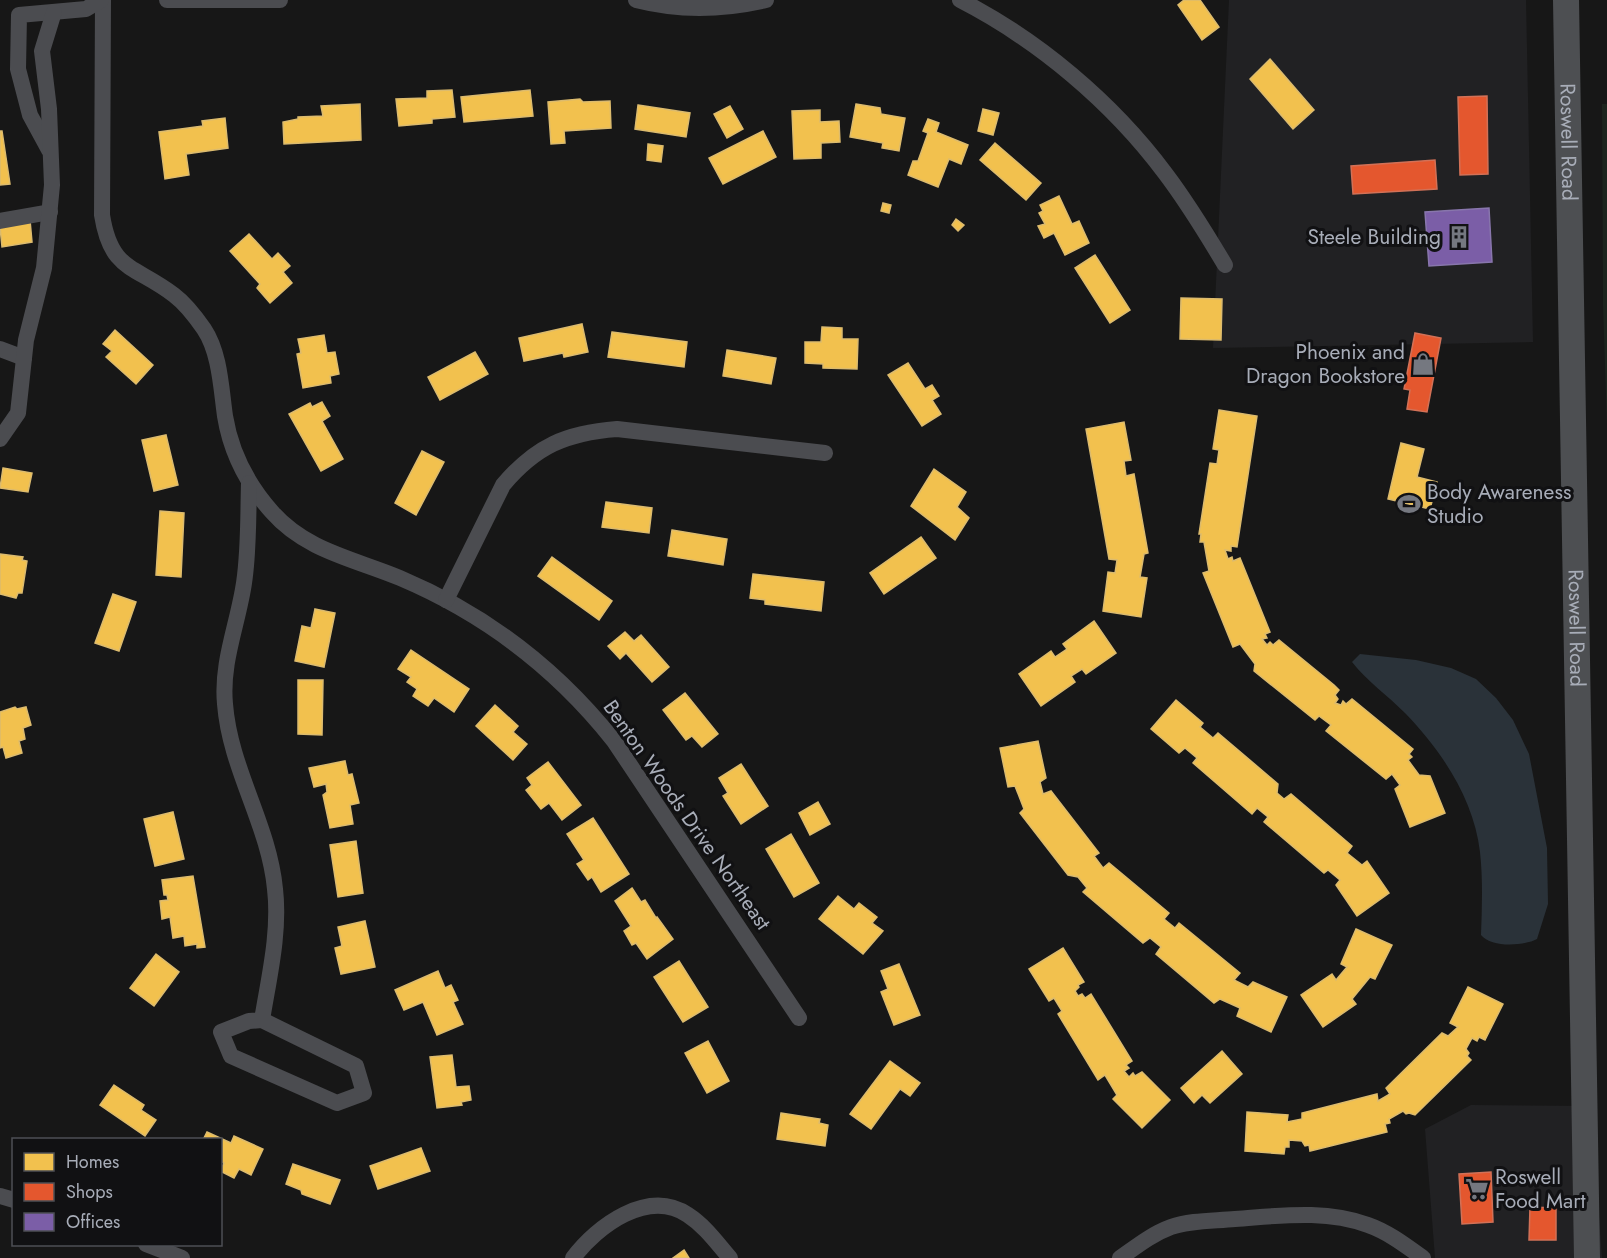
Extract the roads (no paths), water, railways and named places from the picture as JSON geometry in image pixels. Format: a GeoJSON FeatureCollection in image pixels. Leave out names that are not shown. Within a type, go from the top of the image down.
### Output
{"type":"FeatureCollection","features":[{"type":"Feature","properties":{"kind":"main road","name":"Roswell Road"},"geometry":{"type":"LineString","coordinates":[[1566,0],[1587,1258]]}},
{"type":"Feature","properties":{"kind":"street"},"geometry":{"type":"LineString","coordinates":[[51,153],[30,115],[18,69],[19,15],[86,9],[102,0]]}},
{"type":"Feature","properties":{"kind":"street","name":"Benton Woods Drive Northeast"},"geometry":{"type":"LineString","coordinates":[[102,0],[102,215],[105,233],[112,249],[123,263],[134,272],[176,296],[193,313],[206,332],[219,369],[230,439],[249,483],[274,514],[303,538],[333,554],[399,578],[446,600],[489,625],[531,655],[563,684],[614,741],[798,1018]]}},
{"type":"Feature","properties":{"kind":"street"},"geometry":{"type":"LineString","coordinates":[[167,0],[280,0]]}},
{"type":"Feature","properties":{"kind":"street"},"geometry":{"type":"LineString","coordinates":[[636,0],[692,8],[737,6],[766,0]]}},
{"type":"Feature","properties":{"kind":"street"},"geometry":{"type":"LineString","coordinates":[[960,0],[986,13],[1043,53],[1090,92],[1129,130],[1164,171],[1191,209],[1225,265]]}},
{"type":"Feature","properties":{"kind":"street"},"geometry":{"type":"LineString","coordinates":[[0,439],[18,413],[26,340],[44,268],[52,184],[49,109],[42,51],[54,12]]}},
{"type":"Feature","properties":{"kind":"street"},"geometry":{"type":"LineString","coordinates":[[0,221],[50,212]]}},
{"type":"Feature","properties":{"kind":"street"},"geometry":{"type":"LineString","coordinates":[[0,349],[24,358]]}},
{"type":"Feature","properties":{"kind":"street"},"geometry":{"type":"LineString","coordinates":[[446,600],[503,484],[530,457],[562,439],[589,431],[617,429],[825,453]]}},
{"type":"Feature","properties":{"kind":"street"},"geometry":{"type":"LineString","coordinates":[[249,483],[244,583],[227,655],[224,700],[232,749],[268,851],[275,888],[276,930],[262,1020]]}},
{"type":"Feature","properties":{"kind":"street"},"geometry":{"type":"LineString","coordinates":[[262,1020],[356,1066],[364,1093],[337,1103],[231,1056],[221,1032],[249,1021],[262,1020]]}},
{"type":"Feature","properties":{"kind":"street"},"geometry":{"type":"LineString","coordinates":[[573,1258],[581,1247],[610,1223],[642,1207],[657,1206],[672,1208],[699,1223],[730,1258]]}},
{"type":"Feature","properties":{"kind":"street"},"geometry":{"type":"LineString","coordinates":[[1120,1258],[1149,1237],[1172,1227],[1192,1222],[1306,1214],[1346,1218],[1368,1225],[1392,1236],[1423,1258]]}},
{"type":"Feature","properties":{"kind":"street"},"geometry":{"type":"LineString","coordinates":[[149,1246],[182,1258]]}},
{"type":"Feature","properties":{"kind":"place","name":"Steele Building"},"geometry":{"type":"Point","coordinates":[1459,237]}},
{"type":"Feature","properties":{"kind":"place","name":"Phoenix and Dragon Bookstore"},"geometry":{"type":"Point","coordinates":[1423,364]}},
{"type":"Feature","properties":{"kind":"place","name":"Body Awareness Studio"},"geometry":{"type":"Point","coordinates":[1409,504]}},
{"type":"Feature","properties":{"kind":"place","name":"Roswell Food Mart"},"geometry":{"type":"Point","coordinates":[1477,1189]}}]}
